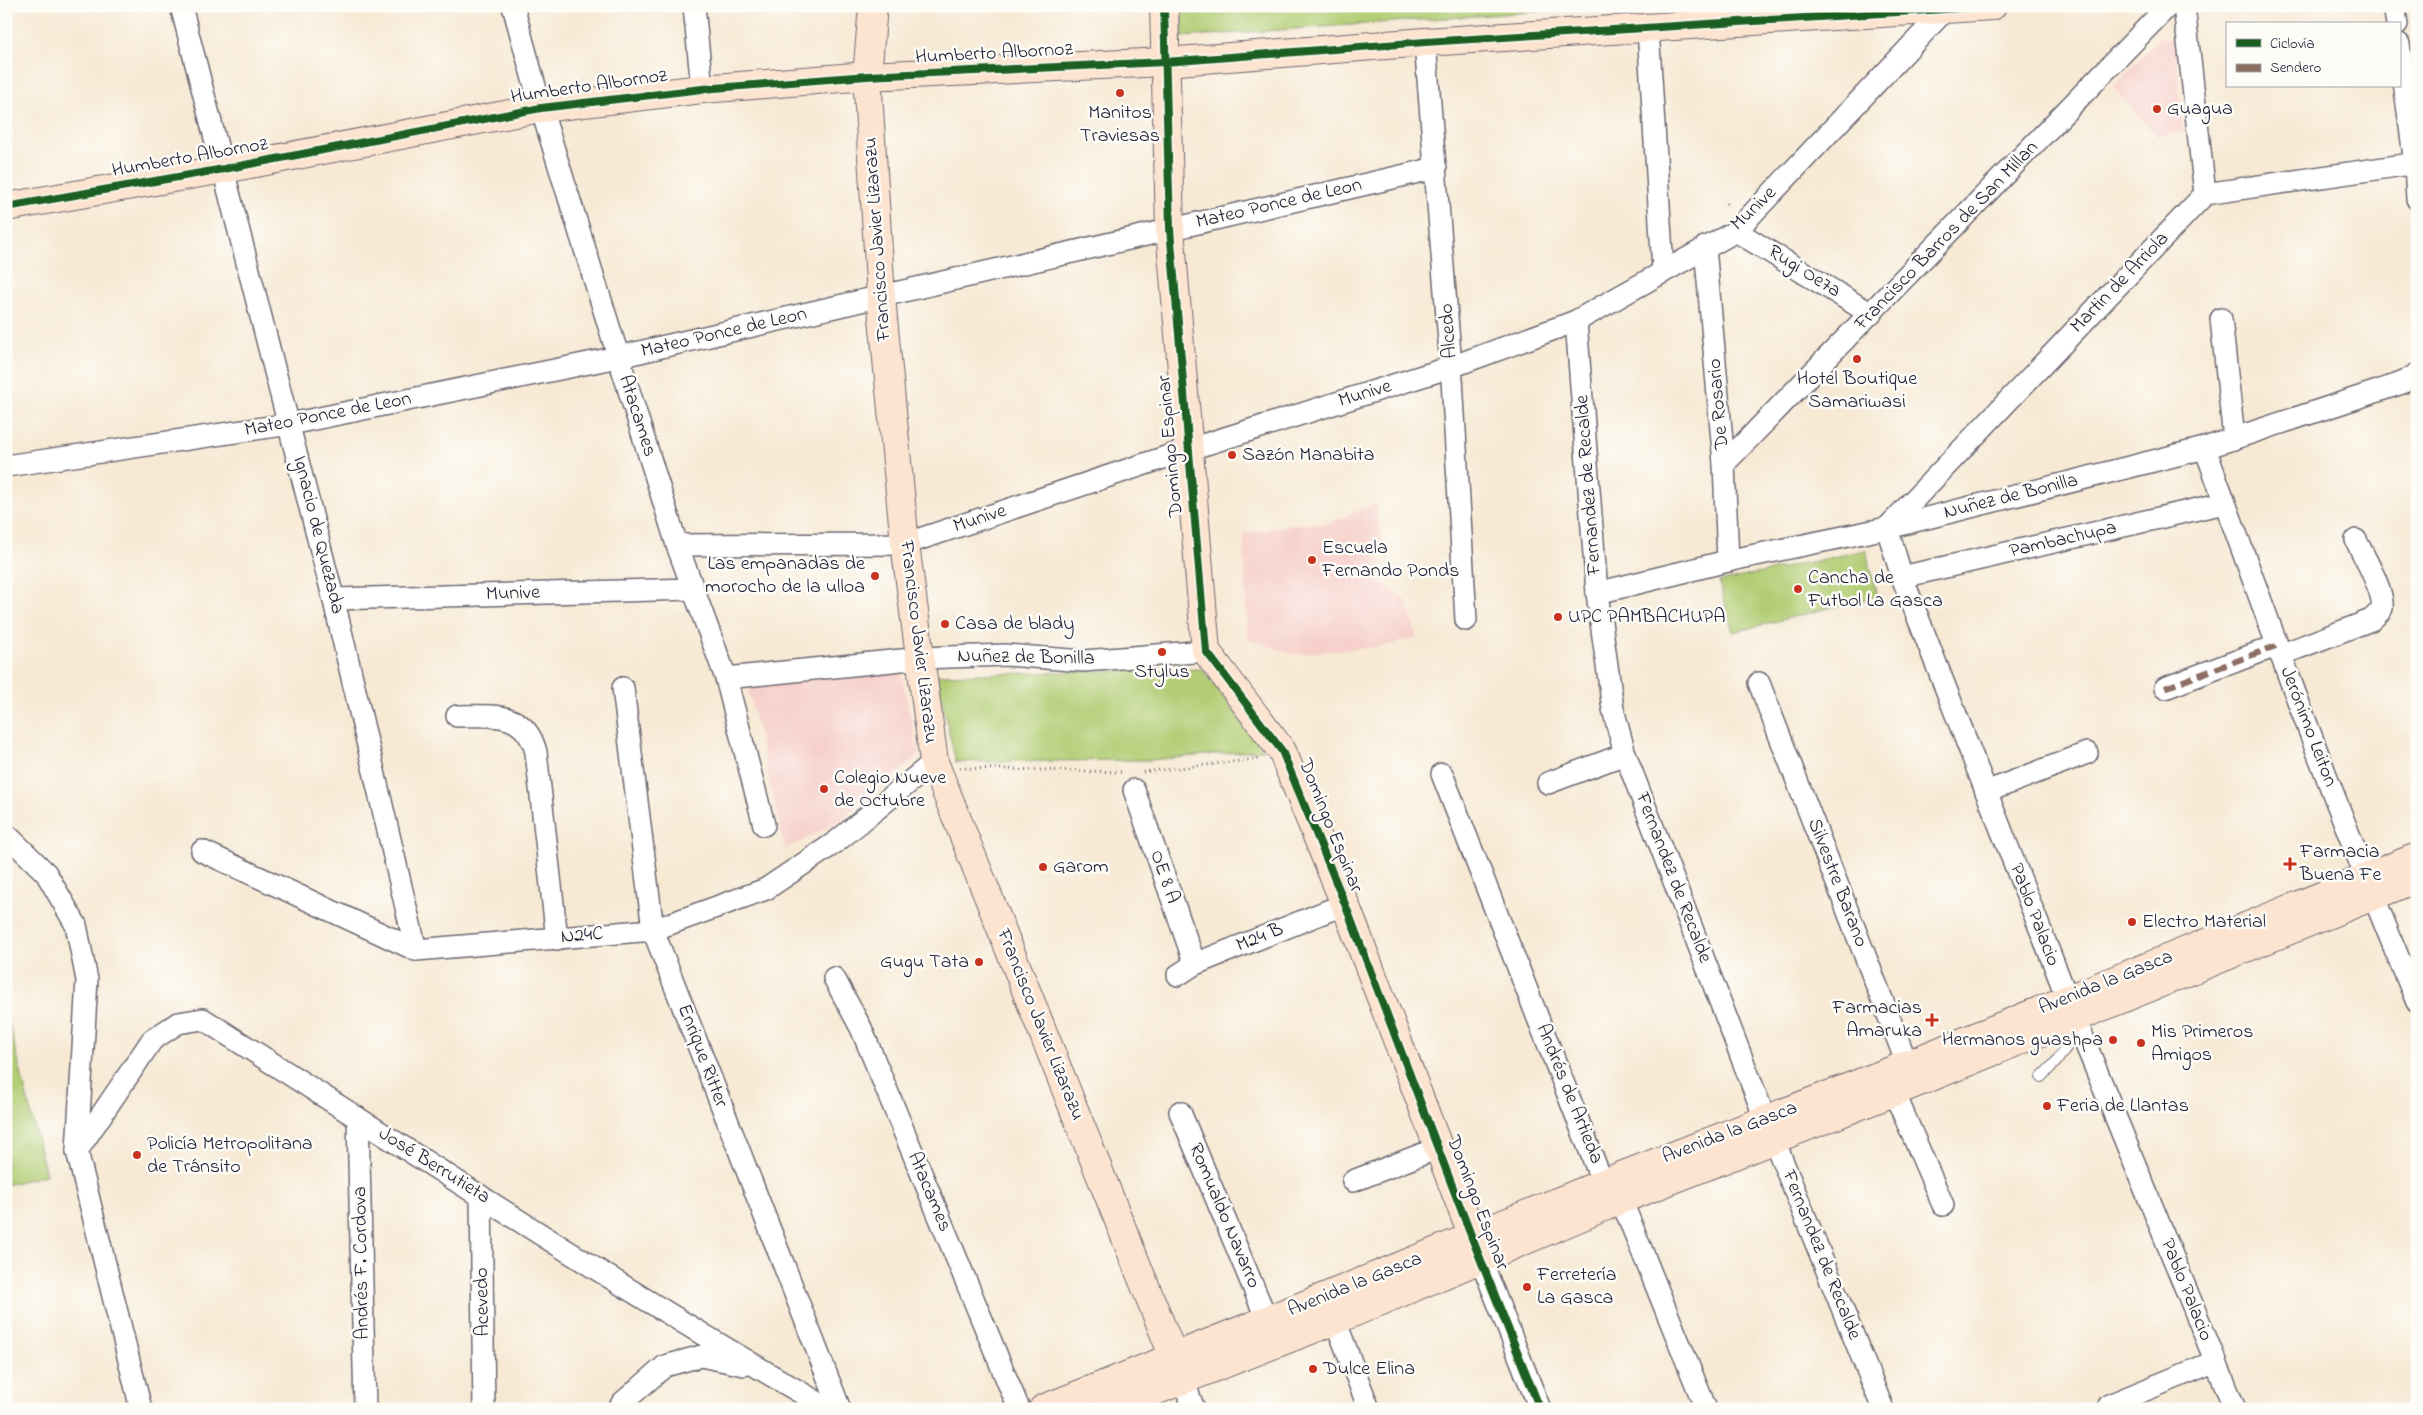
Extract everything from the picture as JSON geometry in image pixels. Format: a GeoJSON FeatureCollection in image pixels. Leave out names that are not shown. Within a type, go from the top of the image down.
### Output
{"type":"FeatureCollection","features":[{"type":"Feature","properties":{"kind":"street","name":"Ignacio de Quezada"},"geometry":{"type":"LineString","coordinates":[[181,6],[334,599],[416,950]]}},
{"type":"Feature","properties":{"kind":"street","name":"Atacames"},"geometry":{"type":"LineString","coordinates":[[513,6],[541,108],[618,357],[692,589],[726,678],[764,825]]}},
{"type":"Feature","properties":{"kind":"street"},"geometry":{"type":"LineString","coordinates":[[694,6],[702,89]]}},
{"type":"Feature","properties":{"kind":"street","name":"Francisco Javier Lizarazu"},"geometry":{"type":"LineString","coordinates":[[873,6],[867,76],[881,297],[905,544],[921,658],[943,765],[1194,1409]]}},
{"type":"Feature","properties":{"kind":"street","name":"Domingo Espinar"},"geometry":{"type":"LineString","coordinates":[[1164,6],[1164,62],[1170,229],[1206,651],[1282,751],[1345,904],[1540,1409]]}},
{"type":"Feature","properties":{"kind":"street","name":"Humberto Albornoz"},"geometry":{"type":"LineString","coordinates":[[6,207],[224,169],[541,108],[702,89],[867,76],[1164,62],[1425,42],[1992,6]]}},
{"type":"Feature","properties":{"kind":"street","name":"Francisco Barros de San Millan"},"geometry":{"type":"LineString","coordinates":[[1724,464],[2168,6]]}},
{"type":"Feature","properties":{"kind":"street"},"geometry":{"type":"LineString","coordinates":[[2184,6],[2205,194],[2416,163]]}},
{"type":"Feature","properties":{"kind":"street"},"geometry":{"type":"LineString","coordinates":[[2394,6],[2396,22]]}},
{"type":"Feature","properties":{"kind":"street","name":"Munive"},"geometry":{"type":"LineString","coordinates":[[678,545],[905,544],[1188,450],[1451,367],[1576,321],[1663,270],[1736,231],[1945,10]]}},
{"type":"Feature","properties":{"kind":"street"},"geometry":{"type":"LineString","coordinates":[[1648,29],[1663,270]]}},
{"type":"Feature","properties":{"kind":"street","name":"Alcedo"},"geometry":{"type":"LineString","coordinates":[[1425,42],[1451,367],[1466,620]]}},
{"type":"Feature","properties":{"kind":"street"},"geometry":{"type":"LineString","coordinates":[[2400,51],[2416,163],[2417,199]]}},
{"type":"Feature","properties":{"kind":"street","name":"Mateo Ponce de Leon"},"geometry":{"type":"LineString","coordinates":[[6,466],[290,424],[618,357],[1436,168]]}},
{"type":"Feature","properties":{"kind":"street","name":"Martin de Arriola"},"geometry":{"type":"LineString","coordinates":[[1887,528],[2205,194]]}},
{"type":"Feature","properties":{"kind":"street","name":"Rugi Oe7a"},"geometry":{"type":"LineString","coordinates":[[1736,231],[1871,314]]}},
{"type":"Feature","properties":{"kind":"street","name":"De Rosario"},"geometry":{"type":"LineString","coordinates":[[1705,248],[1724,464],[1728,561]]}},
{"type":"Feature","properties":{"kind":"street"},"geometry":{"type":"LineString","coordinates":[[2221,319],[2234,439]]}},
{"type":"Feature","properties":{"kind":"street","name":"Fernandez de Recalde"},"geometry":{"type":"LineString","coordinates":[[1576,321],[1597,593],[1613,709],[1625,754],[1770,1129],[1883,1409]]}},
{"type":"Feature","properties":{"kind":"street","name":"Nuñez de Bonilla"},"geometry":{"type":"LineString","coordinates":[[1597,593],[1728,561],[1887,528],[2205,448],[2402,383],[2417,374]]}},
{"type":"Feature","properties":{"kind":"street","name":"Jerónimo Leiton"},"geometry":{"type":"LineString","coordinates":[[2205,448],[2278,650],[2369,886],[2417,1002]]}},
{"type":"Feature","properties":{"kind":"street","name":"Pambachupa"},"geometry":{"type":"LineString","coordinates":[[1902,577],[2224,503]]}},
{"type":"Feature","properties":{"kind":"street","name":"Pablo Palacio"},"geometry":{"type":"LineString","coordinates":[[1887,528],[1902,577],[2074,1015],[2235,1409]]}},
{"type":"Feature","properties":{"kind":"street"},"geometry":{"type":"LineString","coordinates":[[2165,688],[2371,620],[2379,613],[2382,607],[2380,595],[2356,540]]}},
{"type":"Feature","properties":{"kind":"street","name":"Munive"},"geometry":{"type":"LineString","coordinates":[[334,599],[692,589]]}},
{"type":"Feature","properties":{"kind":"street","name":"Nuñez de Bonilla"},"geometry":{"type":"LineString","coordinates":[[726,678],[921,658],[1006,655],[1084,660],[1206,651]]}},
{"type":"Feature","properties":{"kind":"street","name":"Silvestre Barano"},"geometry":{"type":"LineString","coordinates":[[1759,683],[1905,1080],[1943,1205]]}},
{"type":"Feature","properties":{"kind":"street","name":"Enrique Ritter"},"geometry":{"type":"LineString","coordinates":[[622,688],[653,930],[840,1409]]}},
{"type":"Feature","properties":{"kind":"street"},"geometry":{"type":"LineString","coordinates":[[457,716],[503,716],[525,729],[533,739],[556,939]]}},
{"type":"Feature","properties":{"kind":"street"},"geometry":{"type":"LineString","coordinates":[[1986,792],[2088,753]]}},
{"type":"Feature","properties":{"kind":"street"},"geometry":{"type":"LineString","coordinates":[[1548,783],[1625,754]]}},
{"type":"Feature","properties":{"kind":"street","name":"N24C"},"geometry":{"type":"LineString","coordinates":[[202,851],[416,950],[653,930],[766,889],[836,842],[943,765]]}},
{"type":"Feature","properties":{"kind":"street","name":"Andrés de Artieda"},"geometry":{"type":"LineString","coordinates":[[1442,774],[1598,1170],[1627,1214],[1706,1409]]}},
{"type":"Feature","properties":{"kind":"street","name":"OE 8 A"},"geometry":{"type":"LineString","coordinates":[[1131,778],[1187,970]]}},
{"type":"Feature","properties":{"kind":"street"},"geometry":{"type":"LineString","coordinates":[[6,834],[46,874],[76,925],[87,980],[77,1152],[141,1409]]}},
{"type":"Feature","properties":{"kind":"street","name":"Avenida la Gasca"},"geometry":{"type":"LineString","coordinates":[[1043,1409],[1179,1368],[1331,1309],[1612,1191],[1770,1129],[1905,1080],[2074,1015],[2225,945],[2369,886],[2417,857]]}},
{"type":"Feature","properties":{"kind":"street","name":"Avenida la Gasca"},"geometry":{"type":"LineString","coordinates":[[2369,886],[2417,878]]}},
{"type":"Feature","properties":{"kind":"street","name":"M24 B"},"geometry":{"type":"LineString","coordinates":[[1187,970],[1345,904]]}},
{"type":"Feature","properties":{"kind":"street","name":"Atacames"},"geometry":{"type":"LineString","coordinates":[[834,978],[861,1028],[1020,1409]]}},
{"type":"Feature","properties":{"kind":"street","name":"José Berrutieta"},"geometry":{"type":"LineString","coordinates":[[77,1152],[152,1040],[178,1024],[203,1019],[482,1196],[757,1367],[829,1409]]}},
{"type":"Feature","properties":{"kind":"street","name":"Romualdo Navarro"},"geometry":{"type":"LineString","coordinates":[[1180,1112],[1267,1320]]}},
{"type":"Feature","properties":{"kind":"street","name":"Andrés F. Cordova"},"geometry":{"type":"LineString","coordinates":[[358,1118],[365,1409]]}},
{"type":"Feature","properties":{"kind":"street"},"geometry":{"type":"LineString","coordinates":[[1353,1181],[1438,1148]]}},
{"type":"Feature","properties":{"kind":"street","name":"Acevedo"},"geometry":{"type":"LineString","coordinates":[[482,1196],[484,1409]]}},
{"type":"Feature","properties":{"kind":"street"},"geometry":{"type":"LineString","coordinates":[[1331,1309],[1369,1409]]}},
{"type":"Feature","properties":{"kind":"street","name":"Avenida la Gasca"},"geometry":{"type":"LineString","coordinates":[[1109,1409],[1267,1320],[1331,1309]]}},
{"type":"Feature","properties":{"kind":"street"},"geometry":{"type":"LineString","coordinates":[[619,1409],[622,1403],[665,1366],[701,1356],[757,1367]]}},
{"type":"Feature","properties":{"kind":"street"},"geometry":{"type":"LineString","coordinates":[[2110,1405],[2216,1361]]}},
{"type":"Feature","properties":{"kind":"lane"},"geometry":{"type":"LineString","coordinates":[[2041,1077],[2056,1062],[2074,1015]]}},
{"type":"Feature","properties":{"kind":"path"},"geometry":{"type":"LineString","coordinates":[[943,765],[1131,778],[1261,758]]}},
{"type":"Feature","properties":{"kind":"shaded area","name":"Guagua"},"geometry":{"type":"Polygon","coordinates":[[[2160,37],[2175,39],[2183,131],[2158,137],[2113,87],[2160,37]]]}},
{"type":"Feature","properties":{"kind":"shaded area","name":"Escuela Fernando Ponds"},"geometry":{"type":"Polygon","coordinates":[[[1376,503],[1381,537],[1379,582],[1406,601],[1417,637],[1386,646],[1294,654],[1247,639],[1244,534],[1293,524],[1328,524],[1376,503]]]}},
{"type":"Feature","properties":{"kind":"shaded area","name":"Colegio Nueve de Octubre"},"geometry":{"type":"Polygon","coordinates":[[[900,668],[919,755],[837,823],[785,849],[748,688],[900,668]]]}},
{"type":"Feature","properties":{"kind":"green space"},"geometry":{"type":"Polygon","coordinates":[[[1182,6],[1616,6],[1182,37],[1182,6]]]}},
{"type":"Feature","properties":{"kind":"green space","name":"Cancha de Futbol La Gasca"},"geometry":{"type":"Polygon","coordinates":[[[1866,550],[1877,596],[1733,632],[1719,582],[1866,550]]]}},
{"type":"Feature","properties":{"kind":"green space"},"geometry":{"type":"Polygon","coordinates":[[[1202,669],[1263,750],[1150,760],[956,762],[936,675],[1202,669]]]}},
{"type":"Feature","properties":{"kind":"green space"},"geometry":{"type":"Polygon","coordinates":[[[6,1011],[46,1175],[6,1185],[6,1011]]]}},
{"type":"Feature","properties":{"kind":"marked path"},"geometry":{"type":"LineString","coordinates":[[2165,688],[2276,646]]}},
{"type":"Feature","properties":{"kind":"cycle path"},"geometry":{"type":"LineString","coordinates":[[1164,6],[1170,229],[1206,651],[1282,751],[1345,904],[1472,1238],[1540,1409]]}},
{"type":"Feature","properties":{"kind":"cycle path"},"geometry":{"type":"LineString","coordinates":[[6,207],[224,169],[541,108],[702,89],[867,76],[1165,62],[1425,42],[1992,6]]}},
{"type":"Feature","properties":{"kind":"place","name":"Manitos Traviesas"},"geometry":{"type":"Point","coordinates":[1120,93]}},
{"type":"Feature","properties":{"kind":"place","name":"Guagua"},"geometry":{"type":"Point","coordinates":[2157,109]}},
{"type":"Feature","properties":{"kind":"place","name":"Hotel Boutique Samariwasi"},"geometry":{"type":"Point","coordinates":[1857,359]}},
{"type":"Feature","properties":{"kind":"place","name":"Sazón Manabita"},"geometry":{"type":"Point","coordinates":[1232,455]}},
{"type":"Feature","properties":{"kind":"place","name":"Escuela Fernando Ponds"},"geometry":{"type":"Point","coordinates":[1312,560]}},
{"type":"Feature","properties":{"kind":"place","name":"Las empanadas de morocho de la ulloa"},"geometry":{"type":"Point","coordinates":[875,576]}},
{"type":"Feature","properties":{"kind":"place","name":"Cancha de Futbol La Gasca"},"geometry":{"type":"Point","coordinates":[1798,589]}},
{"type":"Feature","properties":{"kind":"place","name":"UPC PAMBACHUPA"},"geometry":{"type":"Point","coordinates":[1558,617]}},
{"type":"Feature","properties":{"kind":"place","name":"Casa de blady"},"geometry":{"type":"Point","coordinates":[945,624]}},
{"type":"Feature","properties":{"kind":"place","name":"Stylus"},"geometry":{"type":"Point","coordinates":[1162,652]}},
{"type":"Feature","properties":{"kind":"place","name":"Colegio Nueve de Octubre"},"geometry":{"type":"Point","coordinates":[824,789]}},
{"type":"Feature","properties":{"kind":"place","name":"Farmacia Buena Fe"},"geometry":{"type":"Point","coordinates":[2290,864]}},
{"type":"Feature","properties":{"kind":"place","name":"Garom"},"geometry":{"type":"Point","coordinates":[1043,867]}},
{"type":"Feature","properties":{"kind":"place","name":"Electro Material"},"geometry":{"type":"Point","coordinates":[2132,922]}},
{"type":"Feature","properties":{"kind":"place","name":"Gugu Tata"},"geometry":{"type":"Point","coordinates":[979,962]}},
{"type":"Feature","properties":{"kind":"place","name":"Farmacias Amaruka"},"geometry":{"type":"Point","coordinates":[1932,1020]}},
{"type":"Feature","properties":{"kind":"place","name":"Hermanos guashpa"},"geometry":{"type":"Point","coordinates":[2113,1040]}},
{"type":"Feature","properties":{"kind":"place","name":"Mis Primeros Amigos"},"geometry":{"type":"Point","coordinates":[2141,1043]}},
{"type":"Feature","properties":{"kind":"place","name":"Feria de Llantas"},"geometry":{"type":"Point","coordinates":[2047,1106]}},
{"type":"Feature","properties":{"kind":"place","name":"Policía Metropolitana de Tránsito"},"geometry":{"type":"Point","coordinates":[137,1155]}},
{"type":"Feature","properties":{"kind":"place","name":"Ferretería La Gasca"},"geometry":{"type":"Point","coordinates":[1527,1287]}},
{"type":"Feature","properties":{"kind":"place","name":"Dulce Elina"},"geometry":{"type":"Point","coordinates":[1313,1369]}}]}
